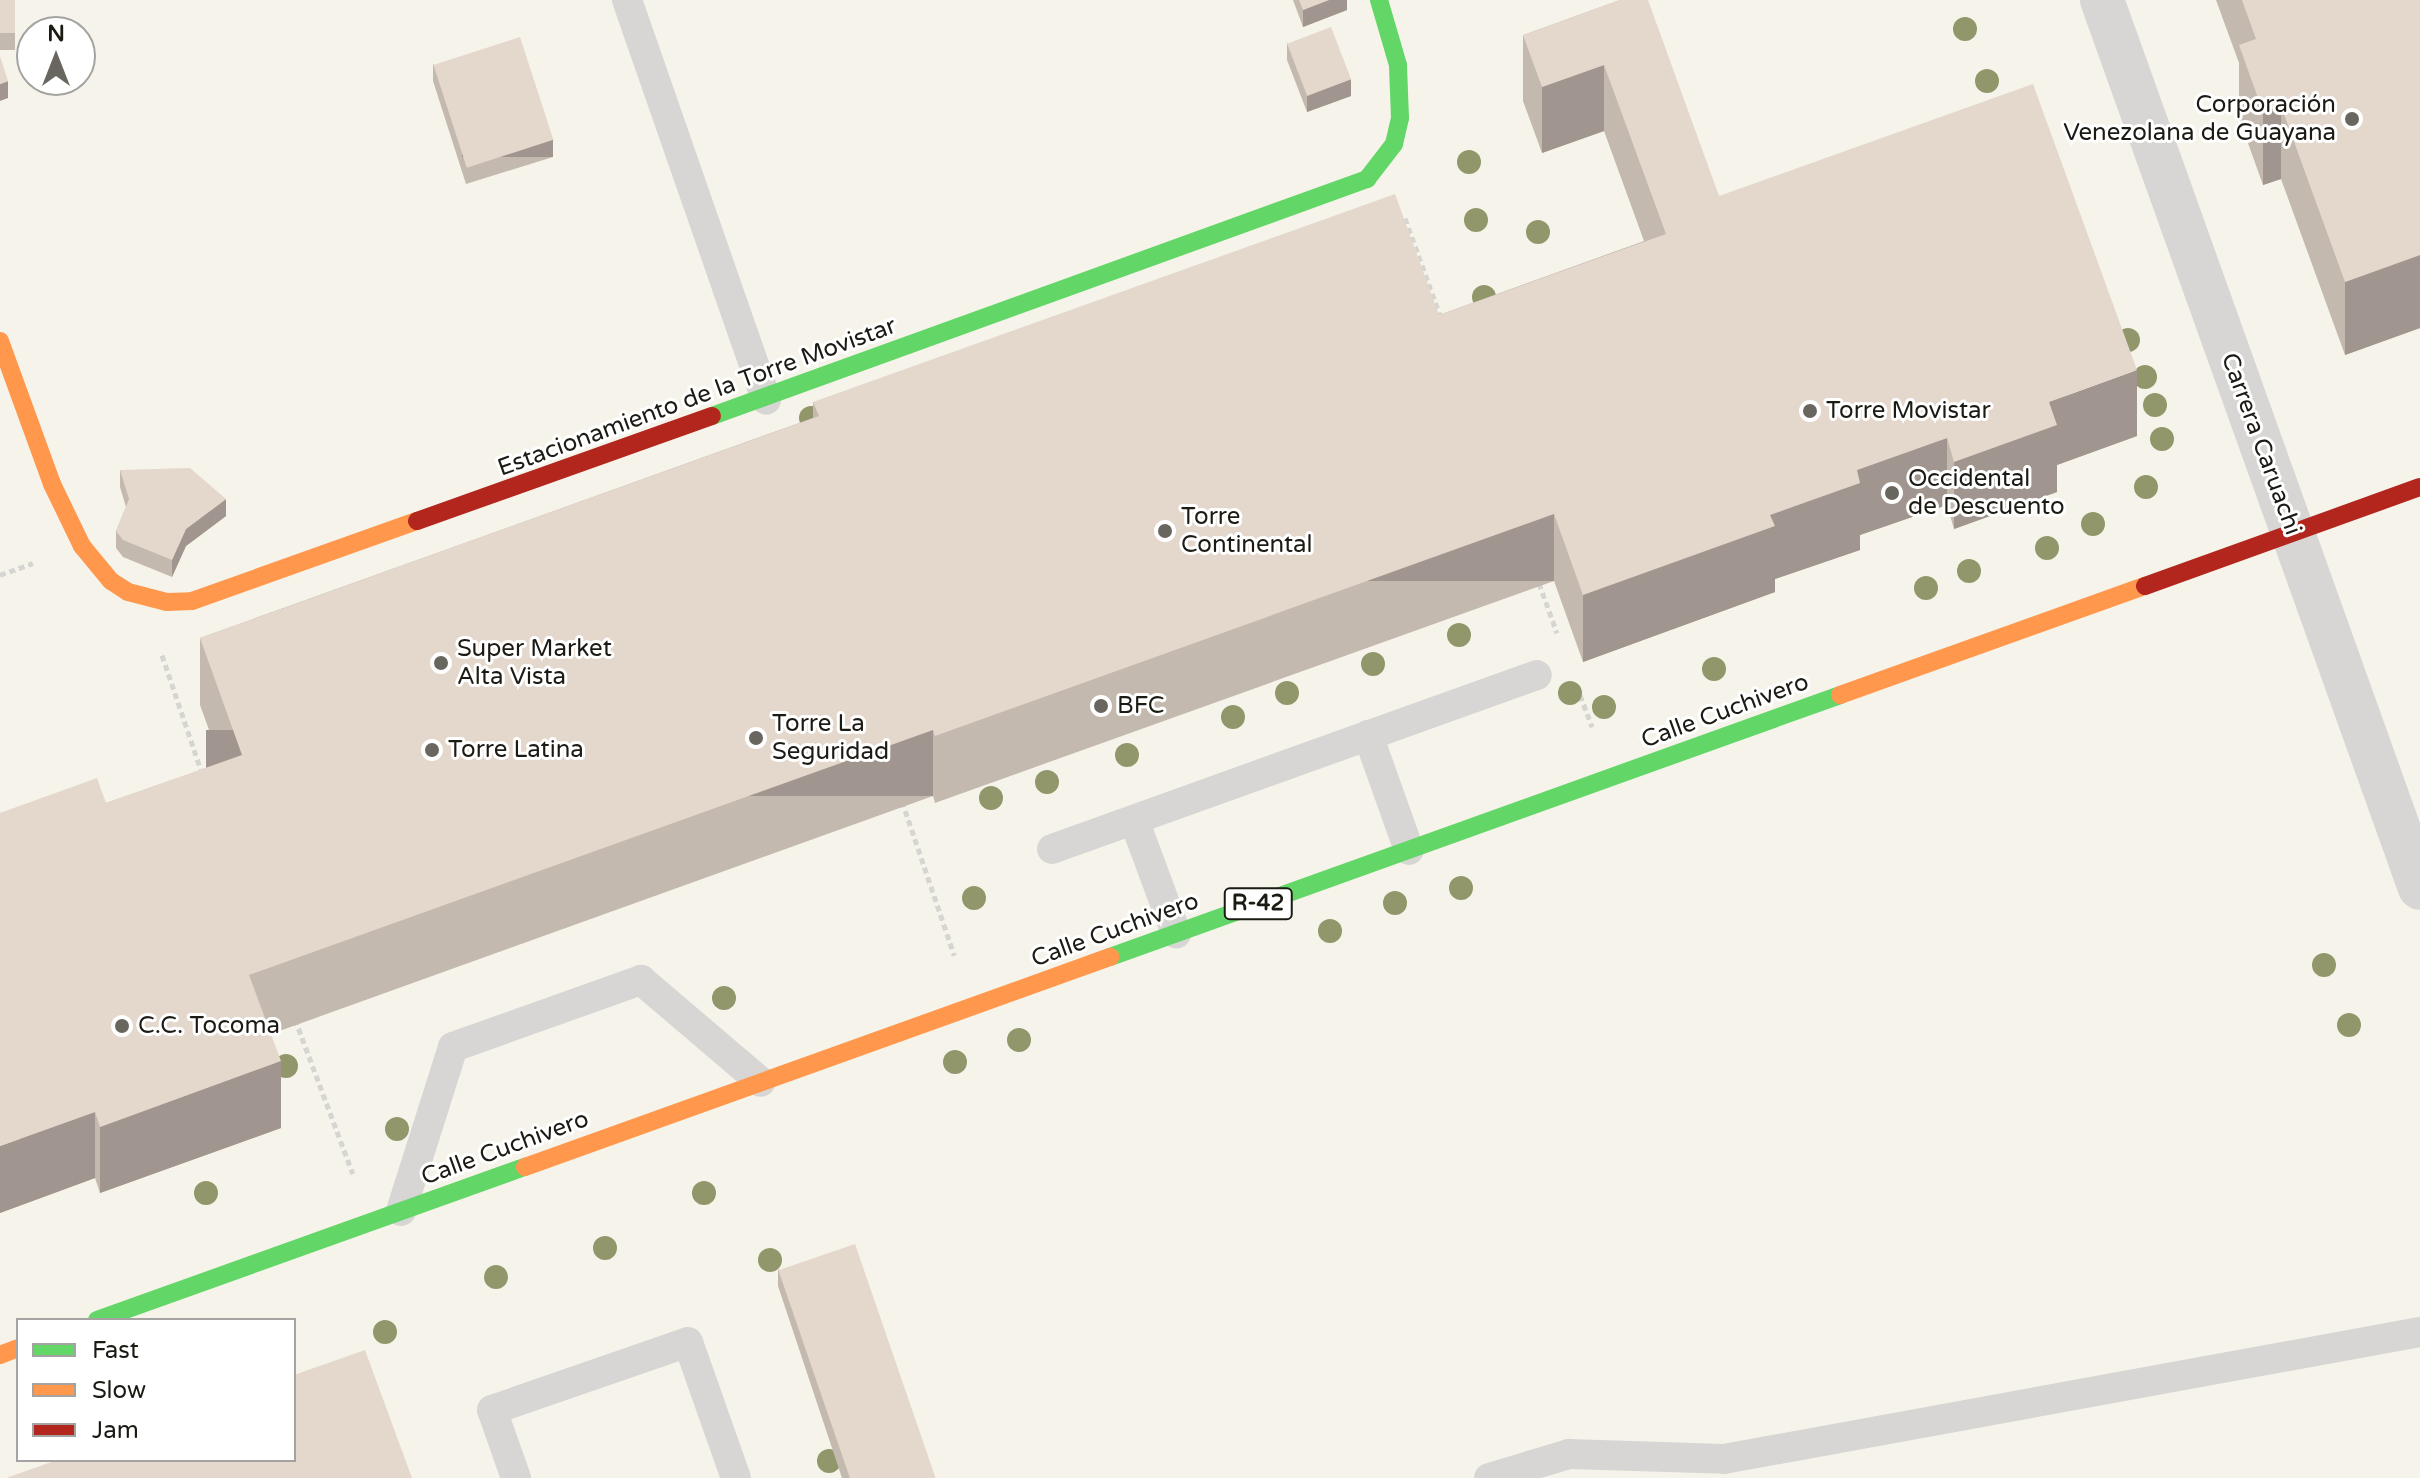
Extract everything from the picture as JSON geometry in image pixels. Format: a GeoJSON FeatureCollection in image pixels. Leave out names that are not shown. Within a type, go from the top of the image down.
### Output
{"type":"FeatureCollection","features":[{"type":"Feature","properties":{"kind":"main road","name":"Estacionamiento de la Torre Movistar"},"geometry":{"type":"LineString","coordinates":[[0,341],[69,526],[111,581],[128,592],[167,602],[212,596],[1344,191],[1367,179],[1394,144],[1401,92],[1379,0]]}},
{"type":"Feature","properties":{"kind":"main road","name":"Calle Cuchivero"},"geometry":{"type":"LineString","coordinates":[[103,1318],[2420,487]]}},
{"type":"Feature","properties":{"kind":"street","name":"Carrera Caruachi"},"geometry":{"type":"LineString","coordinates":[[2102,0],[2420,888]]}},
{"type":"Feature","properties":{"kind":"lane"},"geometry":{"type":"LineString","coordinates":[[627,0],[766,399]]}},
{"type":"Feature","properties":{"kind":"lane"},"geometry":{"type":"LineString","coordinates":[[1052,849],[1537,675]]}},
{"type":"Feature","properties":{"kind":"lane"},"geometry":{"type":"LineString","coordinates":[[1368,735],[1409,850]]}},
{"type":"Feature","properties":{"kind":"lane"},"geometry":{"type":"LineString","coordinates":[[1134,820],[1176,933]]}},
{"type":"Feature","properties":{"kind":"lane"},"geometry":{"type":"LineString","coordinates":[[401,1211],[453,1047],[641,980],[761,1082]]}},
{"type":"Feature","properties":{"kind":"lane"},"geometry":{"type":"LineString","coordinates":[[1489,1478],[1569,1454],[1724,1459],[2420,1332]]}},
{"type":"Feature","properties":{"kind":"lane"},"geometry":{"type":"LineString","coordinates":[[516,1478],[492,1410],[688,1342],[736,1478]]}},
{"type":"Feature","properties":{"kind":"path"},"geometry":{"type":"LineString","coordinates":[[1381,162],[1446,329]]}},
{"type":"Feature","properties":{"kind":"path"},"geometry":{"type":"LineString","coordinates":[[1533,568],[1561,643]]}},
{"type":"Feature","properties":{"kind":"path"},"geometry":{"type":"LineString","coordinates":[[167,602],[161,664],[205,781]]}},
{"type":"Feature","properties":{"kind":"path"},"geometry":{"type":"LineString","coordinates":[[1577,687],[1610,777]]}},
{"type":"Feature","properties":{"kind":"path"},"geometry":{"type":"LineString","coordinates":[[896,784],[972,1007]]}},
{"type":"Feature","properties":{"kind":"path"},"geometry":{"type":"LineString","coordinates":[[294,1016],[371,1221]]}},
{"type":"Feature","properties":{"kind":"building"},"geometry":{"type":"Polygon","coordinates":[[[0,0],[15,0],[15,33],[0,33],[0,0]]]}},
{"type":"Feature","properties":{"kind":"building"},"geometry":{"type":"Polygon","coordinates":[[[1299,0],[1329,0],[1303,10],[1299,0]]]}},
{"type":"Feature","properties":{"kind":"building"},"geometry":{"type":"Polygon","coordinates":[[[1620,0],[1648,0],[1719,196],[2033,84],[2137,370],[2049,402],[2057,425],[1954,462],[1947,438],[1857,470],[1860,483],[1770,515],[1775,526],[1583,595],[1554,514],[935,736],[933,730],[249,975],[281,1061],[100,1127],[95,1112],[0,1146],[0,813],[97,778],[106,803],[242,755],[200,638],[819,416],[813,402],[1395,194],[1439,315],[1666,234],[1604,65],[1542,87],[1523,35],[1620,0]]]}},
{"type":"Feature","properties":{"kind":"building"},"geometry":{"type":"Polygon","coordinates":[[[2242,0],[2420,0],[2420,255],[2345,282],[2281,106],[2263,112],[2239,45],[2256,39],[2242,0]]]}},
{"type":"Feature","properties":{"kind":"building"},"geometry":{"type":"Polygon","coordinates":[[[1331,27],[1351,79],[1307,96],[1287,44],[1331,27]]]}},
{"type":"Feature","properties":{"kind":"building"},"geometry":{"type":"Polygon","coordinates":[[[520,37],[553,140],[467,168],[433,65],[520,37]]]}},
{"type":"Feature","properties":{"kind":"building"},"geometry":{"type":"Polygon","coordinates":[[[0,56],[8,81],[0,84],[0,56]]]}},
{"type":"Feature","properties":{"kind":"building"},"geometry":{"type":"Polygon","coordinates":[[[190,468],[226,499],[186,529],[172,560],[123,540],[116,531],[129,499],[120,470],[190,468]]]}},
{"type":"Feature","properties":{"kind":"building"},"geometry":{"type":"Polygon","coordinates":[[[855,1244],[935,1478],[850,1478],[778,1270],[855,1244]]]}},
{"type":"Feature","properties":{"kind":"building"},"geometry":{"type":"Polygon","coordinates":[[[365,1350],[412,1478],[6,1478],[51,1462],[296,1462],[296,1374],[365,1350]]]}},
{"type":"Feature","properties":{"kind":"traffic: fast"},"geometry":{"type":"LineString","coordinates":[[712,416],[1367,179],[1394,144],[1400,118],[1398,65],[1379,0]]}},
{"type":"Feature","properties":{"kind":"traffic: fast"},"geometry":{"type":"LineString","coordinates":[[1110,957],[1840,695]]}},
{"type":"Feature","properties":{"kind":"traffic: fast"},"geometry":{"type":"LineString","coordinates":[[103,1318],[525,1167]]}},
{"type":"Feature","properties":{"kind":"traffic: slow"},"geometry":{"type":"LineString","coordinates":[[0,341],[52,484],[82,546],[111,581],[128,592],[167,602],[192,601],[417,521]]}},
{"type":"Feature","properties":{"kind":"traffic: slow"},"geometry":{"type":"LineString","coordinates":[[1840,695],[2145,586]]}},
{"type":"Feature","properties":{"kind":"traffic: slow"},"geometry":{"type":"LineString","coordinates":[[525,1167],[1110,957]]}},
{"type":"Feature","properties":{"kind":"traffic: slow"},"geometry":{"type":"LineString","coordinates":[[0,1355],[16,1349]]}},
{"type":"Feature","properties":{"kind":"traffic: jam"},"geometry":{"type":"LineString","coordinates":[[417,521],[712,416]]}},
{"type":"Feature","properties":{"kind":"traffic: jam"},"geometry":{"type":"LineString","coordinates":[[2145,586],[2420,487]]}},
{"type":"Feature","properties":{"kind":"place","name":"Corporación Venezolana de Guayana"},"geometry":{"type":"Point","coordinates":[2352,119]}},
{"type":"Feature","properties":{"kind":"place","name":"Torre Movistar"},"geometry":{"type":"Point","coordinates":[1810,411]}},
{"type":"Feature","properties":{"kind":"place","name":"Occidental de Descuento"},"geometry":{"type":"Point","coordinates":[1892,493]}},
{"type":"Feature","properties":{"kind":"place","name":"Torre Continental"},"geometry":{"type":"Point","coordinates":[1165,531]}},
{"type":"Feature","properties":{"kind":"place","name":"Super Market Alta Vista"},"geometry":{"type":"Point","coordinates":[441,663]}},
{"type":"Feature","properties":{"kind":"place","name":"BFC"},"geometry":{"type":"Point","coordinates":[1101,706]}},
{"type":"Feature","properties":{"kind":"place","name":"Torre La Seguridad"},"geometry":{"type":"Point","coordinates":[756,738]}},
{"type":"Feature","properties":{"kind":"place","name":"Torre Latina"},"geometry":{"type":"Point","coordinates":[432,750]}},
{"type":"Feature","properties":{"kind":"place","name":"C.C. Tocoma"},"geometry":{"type":"Point","coordinates":[122,1026]}}]}
